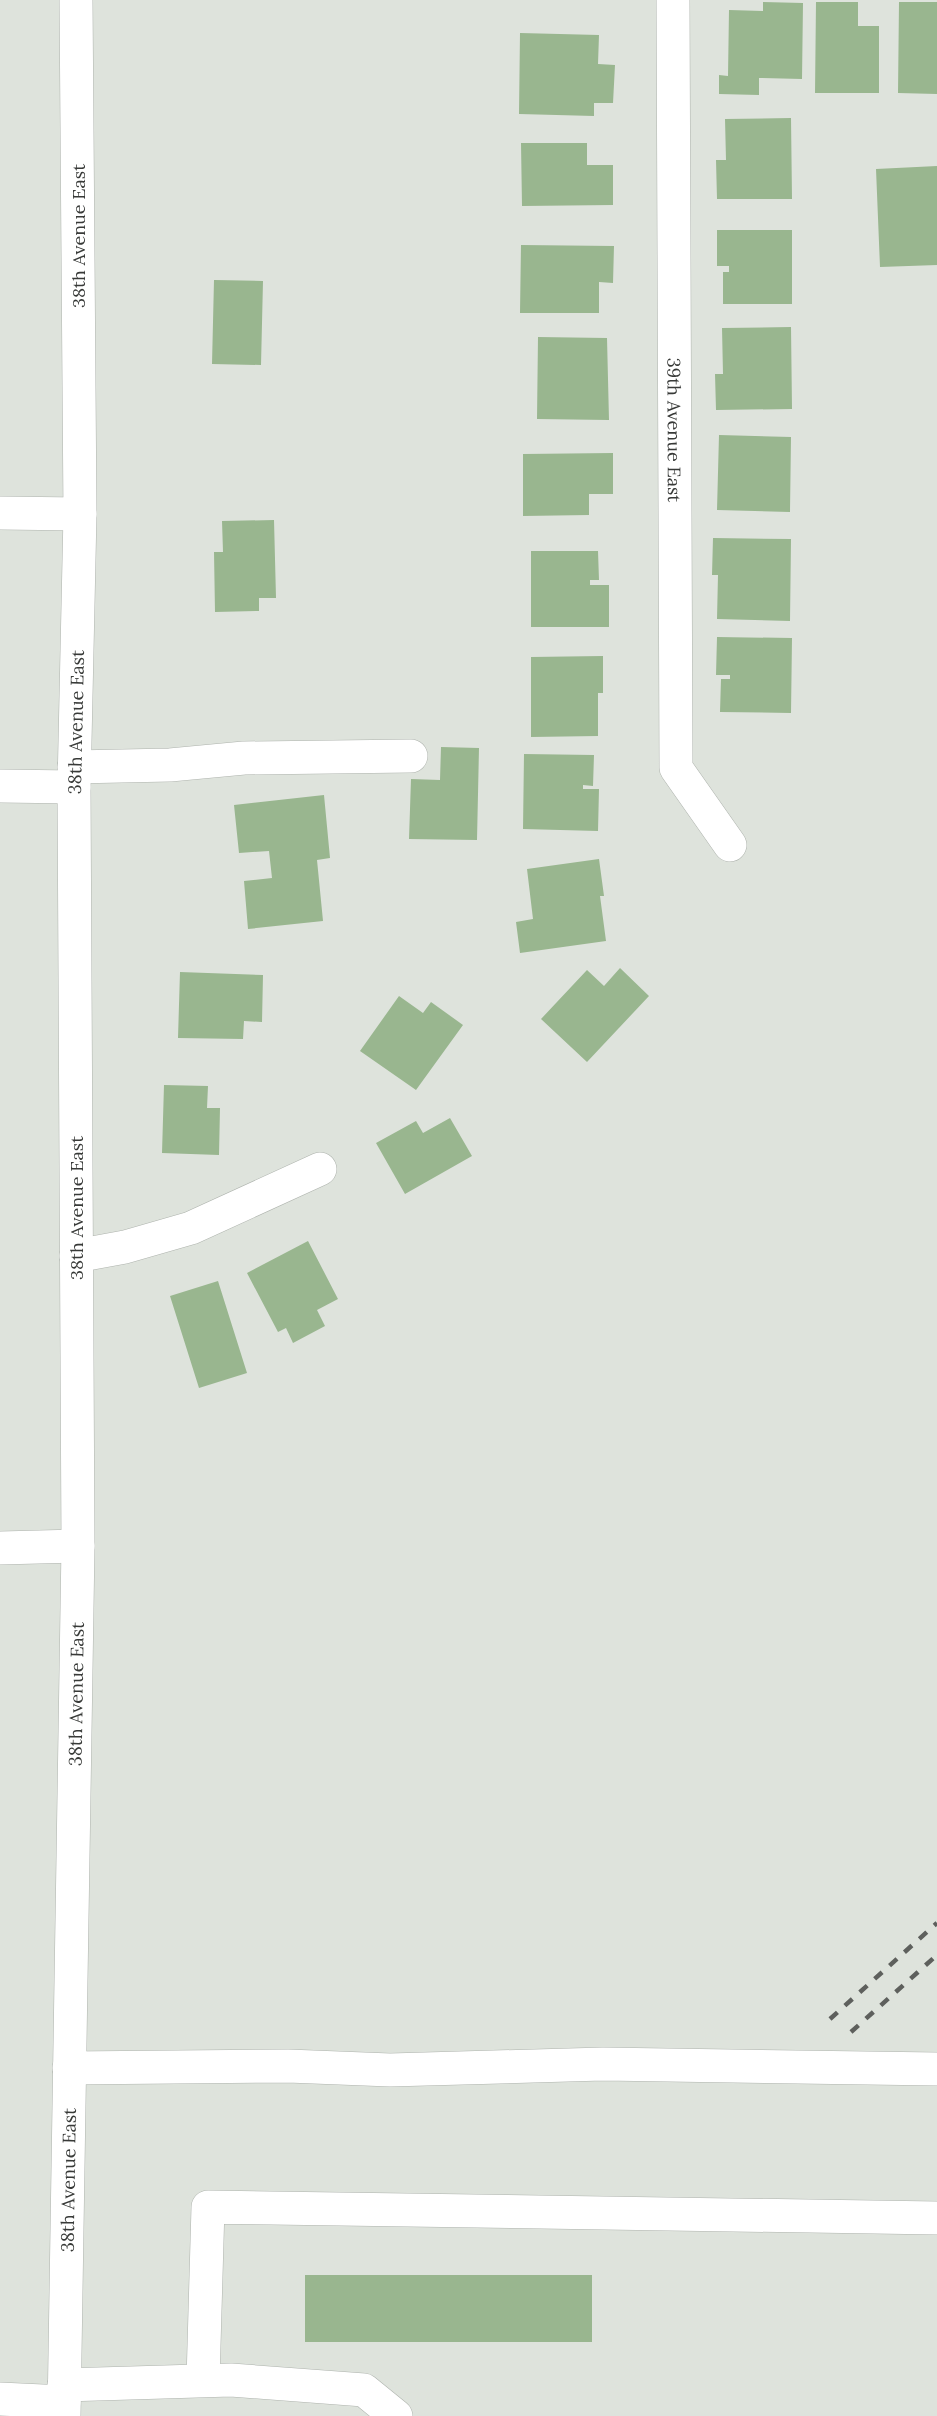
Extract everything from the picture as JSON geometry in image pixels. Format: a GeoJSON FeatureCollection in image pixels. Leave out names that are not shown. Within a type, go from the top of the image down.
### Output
{"type":"FeatureCollection","features":[{"type":"Feature","properties":{"kind":"street","name":"38th Avenue East"},"geometry":{"type":"LineString","coordinates":[[64,2401],[78,1546],[74,777],[80,514],[76,0]]}},
{"type":"Feature","properties":{"kind":"street","name":"39th Avenue East"},"geometry":{"type":"LineString","coordinates":[[673,0],[676,768],[730,845]]}},
{"type":"Feature","properties":{"kind":"street"},"geometry":{"type":"LineString","coordinates":[[0,513],[80,514]]}},
{"type":"Feature","properties":{"kind":"street"},"geometry":{"type":"LineString","coordinates":[[0,786],[243,758],[411,756]]}},
{"type":"Feature","properties":{"kind":"street"},"geometry":{"type":"LineString","coordinates":[[76,1256],[125,1247],[191,1228],[320,1169]]}},
{"type":"Feature","properties":{"kind":"street"},"geometry":{"type":"LineString","coordinates":[[0,1548],[78,1546]]}},
{"type":"Feature","properties":{"kind":"street"},"geometry":{"type":"LineString","coordinates":[[69,2068],[288,2066],[390,2070],[603,2064],[937,2069]]}},
{"type":"Feature","properties":{"kind":"street"},"geometry":{"type":"LineString","coordinates":[[202,2380],[208,2208],[937,2218]]}},
{"type":"Feature","properties":{"kind":"street"},"geometry":{"type":"LineString","coordinates":[[0,2399],[64,2401],[202,2380],[231,2380],[364,2390],[400,2416]]}},
{"type":"Feature","properties":{"kind":"building"},"geometry":{"type":"Polygon","coordinates":[[[763,2],[803,3],[802,79],[759,78],[759,95],[719,94],[719,75],[728,76],[729,10],[763,11],[763,2]]]}},
{"type":"Feature","properties":{"kind":"building"},"geometry":{"type":"Polygon","coordinates":[[[816,2],[858,2],[858,26],[879,26],[879,93],[815,93],[816,2]]]}},
{"type":"Feature","properties":{"kind":"building"},"geometry":{"type":"Polygon","coordinates":[[[899,2],[937,2],[937,94],[898,93],[899,2]]]}},
{"type":"Feature","properties":{"kind":"building"},"geometry":{"type":"Polygon","coordinates":[[[520,33],[599,35],[598,64],[615,65],[613,103],[594,103],[594,116],[519,114],[520,33]]]}},
{"type":"Feature","properties":{"kind":"building"},"geometry":{"type":"Polygon","coordinates":[[[791,118],[792,199],[717,199],[716,160],[726,160],[725,119],[791,118]]]}},
{"type":"Feature","properties":{"kind":"building"},"geometry":{"type":"Polygon","coordinates":[[[521,143],[587,143],[587,165],[613,165],[613,205],[522,206],[521,143]]]}},
{"type":"Feature","properties":{"kind":"building"},"geometry":{"type":"Polygon","coordinates":[[[937,166],[937,265],[880,267],[876,169],[937,166]]]}},
{"type":"Feature","properties":{"kind":"building"},"geometry":{"type":"Polygon","coordinates":[[[717,230],[792,230],[792,304],[723,304],[723,272],[729,272],[729,266],[717,266],[717,230]]]}},
{"type":"Feature","properties":{"kind":"building"},"geometry":{"type":"Polygon","coordinates":[[[521,245],[614,246],[613,283],[599,282],[599,313],[520,313],[521,245]]]}},
{"type":"Feature","properties":{"kind":"building"},"geometry":{"type":"Polygon","coordinates":[[[214,280],[263,281],[261,365],[212,364],[214,280]]]}},
{"type":"Feature","properties":{"kind":"building"},"geometry":{"type":"Polygon","coordinates":[[[791,327],[792,409],[716,410],[715,374],[723,374],[722,328],[791,327]]]}},
{"type":"Feature","properties":{"kind":"building"},"geometry":{"type":"Polygon","coordinates":[[[538,337],[607,338],[609,420],[537,419],[538,337]]]}},
{"type":"Feature","properties":{"kind":"building"},"geometry":{"type":"Polygon","coordinates":[[[719,435],[791,437],[790,512],[717,510],[719,435]]]}},
{"type":"Feature","properties":{"kind":"building"},"geometry":{"type":"Polygon","coordinates":[[[613,453],[613,494],[589,494],[589,515],[523,516],[523,454],[613,453]]]}},
{"type":"Feature","properties":{"kind":"building"},"geometry":{"type":"Polygon","coordinates":[[[274,520],[276,598],[259,598],[259,611],[215,612],[214,552],[223,552],[222,521],[274,520]]]}},
{"type":"Feature","properties":{"kind":"building"},"geometry":{"type":"Polygon","coordinates":[[[713,538],[791,539],[790,621],[717,619],[718,575],[712,575],[713,538]]]}},
{"type":"Feature","properties":{"kind":"building"},"geometry":{"type":"Polygon","coordinates":[[[531,551],[598,551],[599,580],[590,580],[590,585],[609,585],[609,627],[531,627],[531,551]]]}},
{"type":"Feature","properties":{"kind":"building"},"geometry":{"type":"Polygon","coordinates":[[[717,637],[792,638],[791,713],[720,712],[721,679],[730,679],[730,675],[716,675],[717,637]]]}},
{"type":"Feature","properties":{"kind":"building"},"geometry":{"type":"Polygon","coordinates":[[[603,656],[603,693],[598,693],[598,736],[531,737],[531,657],[603,656]]]}},
{"type":"Feature","properties":{"kind":"building"},"geometry":{"type":"Polygon","coordinates":[[[441,747],[479,748],[477,840],[409,839],[411,779],[440,780],[441,747]]]}},
{"type":"Feature","properties":{"kind":"building"},"geometry":{"type":"Polygon","coordinates":[[[524,754],[594,755],[593,786],[583,785],[583,789],[599,789],[598,831],[523,829],[524,754]]]}},
{"type":"Feature","properties":{"kind":"building"},"geometry":{"type":"Polygon","coordinates":[[[324,795],[330,858],[317,860],[323,921],[248,929],[244,881],[272,878],[269,851],[239,853],[234,805],[324,795]]]}},
{"type":"Feature","properties":{"kind":"building"},"geometry":{"type":"Polygon","coordinates":[[[599,859],[604,896],[600,896],[606,941],[520,953],[516,922],[533,919],[527,869],[599,859]]]}},
{"type":"Feature","properties":{"kind":"building"},"geometry":{"type":"Polygon","coordinates":[[[620,968],[649,996],[587,1062],[541,1019],[587,970],[604,986],[620,968]]]}},
{"type":"Feature","properties":{"kind":"building"},"geometry":{"type":"Polygon","coordinates":[[[180,972],[263,975],[262,1022],[244,1021],[243,1039],[178,1038],[180,972]]]}},
{"type":"Feature","properties":{"kind":"building"},"geometry":{"type":"Polygon","coordinates":[[[399,996],[423,1013],[431,1002],[463,1025],[416,1090],[360,1051],[399,996]]]}},
{"type":"Feature","properties":{"kind":"building"},"geometry":{"type":"Polygon","coordinates":[[[164,1085],[208,1086],[207,1108],[220,1108],[219,1155],[162,1153],[164,1085]]]}},
{"type":"Feature","properties":{"kind":"building"},"geometry":{"type":"Polygon","coordinates":[[[450,1118],[472,1156],[405,1194],[376,1143],[416,1121],[423,1133],[450,1118]]]}},
{"type":"Feature","properties":{"kind":"building"},"geometry":{"type":"Polygon","coordinates":[[[308,1241],[338,1299],[317,1310],[325,1326],[293,1343],[286,1328],[278,1332],[247,1273],[308,1241]]]}},
{"type":"Feature","properties":{"kind":"building"},"geometry":{"type":"Polygon","coordinates":[[[218,1281],[247,1373],[199,1388],[170,1296],[218,1281]]]}},
{"type":"Feature","properties":{"kind":"building"},"geometry":{"type":"Polygon","coordinates":[[[305,2275],[592,2275],[592,2342],[305,2342],[305,2275]]]}},
{"type":"Feature","properties":{"kind":"railway"},"geometry":{"type":"LineString","coordinates":[[830,2019],[937,1923]]}},
{"type":"Feature","properties":{"kind":"railway"},"geometry":{"type":"LineString","coordinates":[[851,2032],[937,1955]]}}]}
